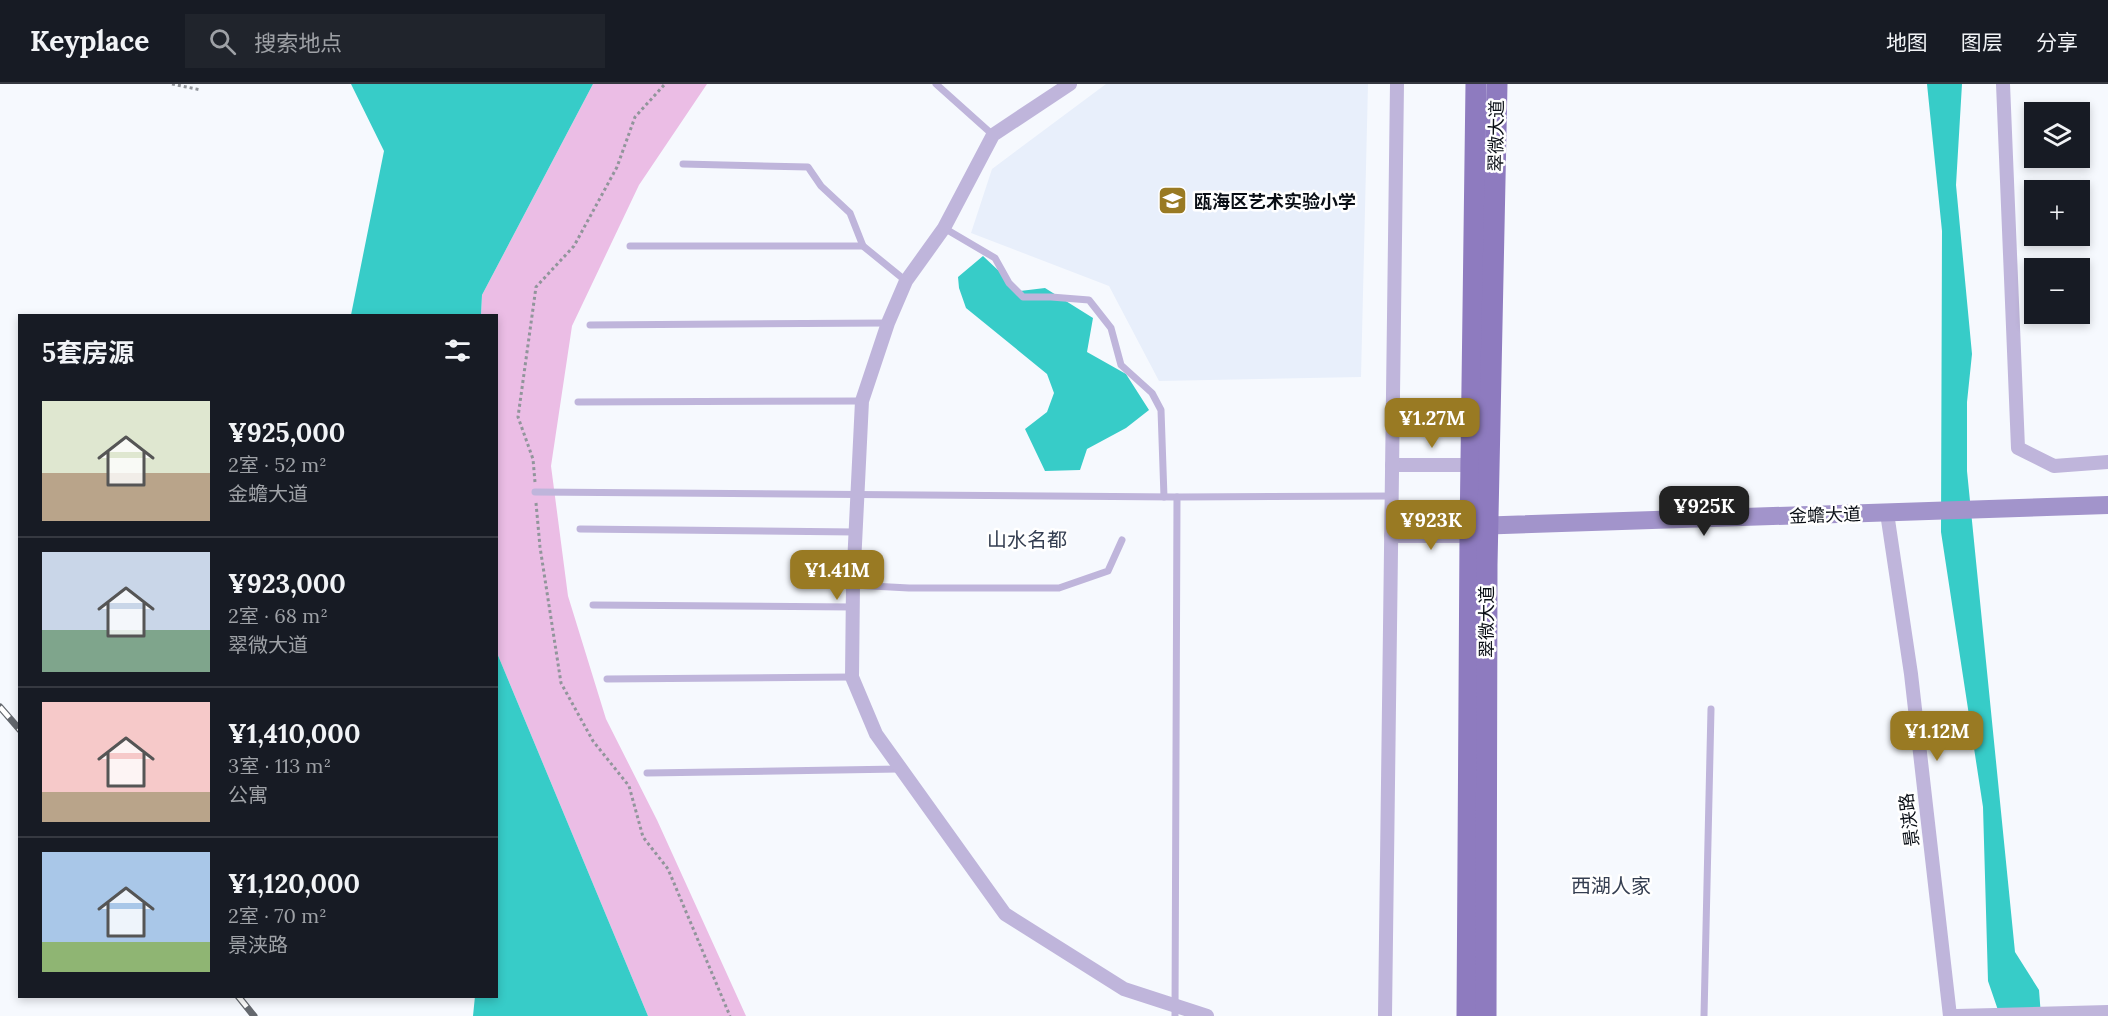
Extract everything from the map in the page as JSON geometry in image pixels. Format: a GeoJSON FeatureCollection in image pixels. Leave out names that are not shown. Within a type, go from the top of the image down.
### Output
{"type":"FeatureCollection","features":[{"type":"Feature","properties":{"kind":"main road","name":"翠微大道"},"geometry":{"type":"LineString","coordinates":[[1476,84],[1471,465],[1476,529],[1486,1016]]}},
{"type":"Feature","properties":{"kind":"main road","name":"翠微大道"},"geometry":{"type":"LineString","coordinates":[[1467,1016],[1476,529],[1497,84]]}},
{"type":"Feature","properties":{"kind":"street"},"geometry":{"type":"LineString","coordinates":[[1070,84],[993,135],[944,228],[906,281],[888,323],[862,401],[853,585],[852,677],[876,734],[1005,914],[1124,989],[1176,1011],[1207,1016]]}},
{"type":"Feature","properties":{"kind":"street"},"geometry":{"type":"LineString","coordinates":[[1385,1016],[1397,84]]}},
{"type":"Feature","properties":{"kind":"street"},"geometry":{"type":"LineString","coordinates":[[2003,84],[2018,448],[2054,466],[2108,462]]}},
{"type":"Feature","properties":{"kind":"street"},"geometry":{"type":"LineString","coordinates":[[1392,465],[1471,465]]}},
{"type":"Feature","properties":{"kind":"street","name":"金蟾大道"},"geometry":{"type":"LineString","coordinates":[[1476,529],[2108,505]]}},
{"type":"Feature","properties":{"kind":"street","name":"景浃路"},"geometry":{"type":"LineString","coordinates":[[1887,513],[1911,674],[1950,1016]]}},
{"type":"Feature","properties":{"kind":"street"},"geometry":{"type":"LineString","coordinates":[[1391,536],[1476,529]]}},
{"type":"Feature","properties":{"kind":"street"},"geometry":{"type":"LineString","coordinates":[[1956,1016],[2108,1012]]}},
{"type":"Feature","properties":{"kind":"lane"},"geometry":{"type":"LineString","coordinates":[[936,84],[993,135]]}},
{"type":"Feature","properties":{"kind":"lane"},"geometry":{"type":"LineString","coordinates":[[683,164],[808,167],[821,186],[850,213],[863,246],[906,281]]}},
{"type":"Feature","properties":{"kind":"lane"},"geometry":{"type":"LineString","coordinates":[[944,228],[995,258],[1009,283],[1023,297],[1089,300],[1111,328],[1121,365],[1152,393],[1161,410],[1164,497]]}},
{"type":"Feature","properties":{"kind":"lane"},"geometry":{"type":"LineString","coordinates":[[630,246],[863,246]]}},
{"type":"Feature","properties":{"kind":"lane"},"geometry":{"type":"LineString","coordinates":[[590,325],[888,323]]}},
{"type":"Feature","properties":{"kind":"lane"},"geometry":{"type":"LineString","coordinates":[[578,402],[862,401]]}},
{"type":"Feature","properties":{"kind":"lane"},"geometry":{"type":"LineString","coordinates":[[535,492],[1164,497],[1392,496]]}},
{"type":"Feature","properties":{"kind":"lane"},"geometry":{"type":"LineString","coordinates":[[1176,1011],[1177,497]]}},
{"type":"Feature","properties":{"kind":"lane"},"geometry":{"type":"LineString","coordinates":[[580,529],[855,532]]}},
{"type":"Feature","properties":{"kind":"lane"},"geometry":{"type":"LineString","coordinates":[[853,585],[909,588],[1059,588],[1108,571],[1122,540]]}},
{"type":"Feature","properties":{"kind":"lane"},"geometry":{"type":"LineString","coordinates":[[593,605],[853,607]]}},
{"type":"Feature","properties":{"kind":"lane"},"geometry":{"type":"LineString","coordinates":[[607,679],[852,677]]}},
{"type":"Feature","properties":{"kind":"lane"},"geometry":{"type":"LineString","coordinates":[[1704,1016],[1711,709]]}},
{"type":"Feature","properties":{"kind":"lane"},"geometry":{"type":"LineString","coordinates":[[647,773],[901,769]]}},
{"type":"Feature","properties":{"kind":"path"},"geometry":{"type":"LineString","coordinates":[[172,84],[201,90]]}},
{"type":"Feature","properties":{"kind":"path"},"geometry":{"type":"LineString","coordinates":[[665,84],[635,117],[617,167],[574,246],[536,287],[518,417],[533,459],[540,547],[561,683],[593,741],[629,786],[643,837],[668,869],[730,1016]]}},
{"type":"Feature","properties":{"kind":"shaded area"},"geometry":{"type":"Polygon","coordinates":[[[593,84],[707,84],[639,185],[572,326],[551,466],[568,596],[606,719],[657,820],[746,1016],[648,1016],[498,655],[498,314],[481,314],[482,295],[593,84]]]}},
{"type":"Feature","properties":{"kind":"shaded area","name":"瓯海区艺术实验小学"},"geometry":{"type":"Polygon","coordinates":[[[1106,84],[1368,84],[1361,377],[1159,381],[1109,286],[971,233],[992,169],[1106,84]]]}},
{"type":"Feature","properties":{"kind":"water"},"geometry":{"type":"Polygon","coordinates":[[[351,84],[593,84],[482,295],[481,314],[351,314],[384,151],[351,84]]]}},
{"type":"Feature","properties":{"kind":"water"},"geometry":{"type":"Polygon","coordinates":[[[1927,84],[1962,84],[1956,185],[1972,354],[1967,402],[1967,471],[2015,952],[2039,990],[2041,1016],[2000,1016],[1988,981],[1983,807],[1941,532],[1942,231],[1927,84]]]}},
{"type":"Feature","properties":{"kind":"water"},"geometry":{"type":"Polygon","coordinates":[[[983,256],[1020,291],[1045,288],[1093,318],[1087,352],[1126,374],[1149,410],[1126,428],[1087,449],[1080,470],[1045,471],[1025,429],[1047,412],[1054,393],[1047,374],[966,308],[958,277],[983,256]]]}},
{"type":"Feature","properties":{"kind":"water"},"geometry":{"type":"Polygon","coordinates":[[[498,655],[648,1016],[473,1016],[475,998],[498,998],[498,655]]]}},
{"type":"Feature","properties":{"kind":"railway"},"geometry":{"type":"LineString","coordinates":[[0,707],[18,728]]}},
{"type":"Feature","properties":{"kind":"railway"},"geometry":{"type":"LineString","coordinates":[[240,998],[254,1016]]}},
{"type":"Feature","properties":{"kind":"place","name":"瓯海区艺术实验小学"},"geometry":{"type":"Point","coordinates":[1173,201]}},
{"type":"Feature","properties":{"kind":"district","name":"山水名都"},"geometry":{"type":"Point","coordinates":[1027,539]}},
{"type":"Feature","properties":{"kind":"district","name":"西湖人家"},"geometry":{"type":"Point","coordinates":[1611,885]}}]}
